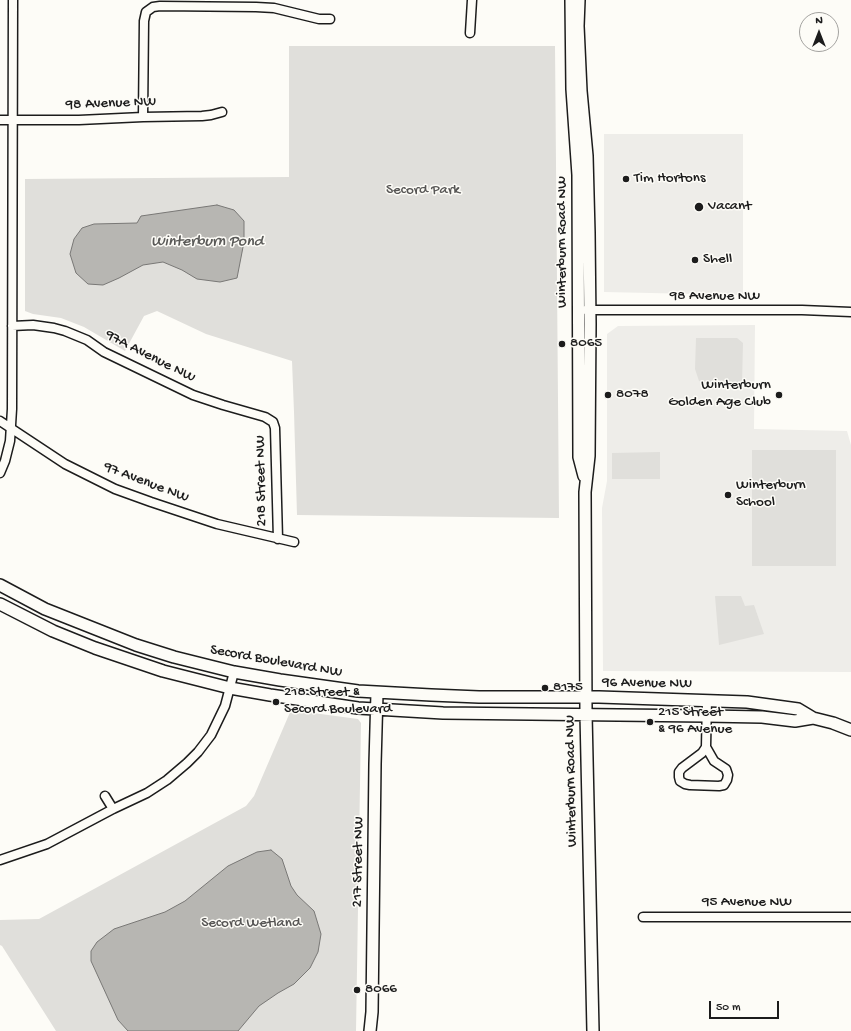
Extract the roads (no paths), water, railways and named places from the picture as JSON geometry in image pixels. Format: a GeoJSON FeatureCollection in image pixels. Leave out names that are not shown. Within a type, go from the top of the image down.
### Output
{"type":"FeatureCollection","features":[{"type":"Feature","properties":{"kind":"street"},"geometry":{"type":"LineString","coordinates":[[0,473],[8,452],[12,429],[13,0]]}},
{"type":"Feature","properties":{"kind":"street"},"geometry":{"type":"LineString","coordinates":[[470,33],[472,0]]}},
{"type":"Feature","properties":{"kind":"street","name":"Winterburn Road NW"},"geometry":{"type":"LineString","coordinates":[[570,0],[572,89],[578,175],[579,457],[586,483]]}},
{"type":"Feature","properties":{"kind":"street","name":"Winterburn Road NW"},"geometry":{"type":"LineString","coordinates":[[578,0],[581,91],[587,156],[589,233],[589,456],[586,483],[586,714],[593,1031]]}},
{"type":"Feature","properties":{"kind":"street"},"geometry":{"type":"LineString","coordinates":[[143,117],[144,21],[146,12],[152,7],[274,8],[330,19]]}},
{"type":"Feature","properties":{"kind":"street","name":"98 Avenue NW"},"geometry":{"type":"LineString","coordinates":[[0,120],[79,120],[202,116],[222,112]]}},
{"type":"Feature","properties":{"kind":"street","name":"98 Avenue NW"},"geometry":{"type":"LineString","coordinates":[[578,310],[802,310],[851,312]]}},
{"type":"Feature","properties":{"kind":"street","name":"97A Avenue NW"},"geometry":{"type":"LineString","coordinates":[[12,326],[33,326],[54,328],[65,331],[87,340],[110,355],[193,395],[265,417],[273,422]]}},
{"type":"Feature","properties":{"kind":"street","name":"97 Avenue NW"},"geometry":{"type":"LineString","coordinates":[[0,421],[65,464],[115,488],[151,502],[217,524],[294,542]]}},
{"type":"Feature","properties":{"kind":"street","name":"218 Street NW"},"geometry":{"type":"LineString","coordinates":[[273,422],[275,428],[278,539]]}},
{"type":"Feature","properties":{"kind":"street","name":"Secord Boulevard NW"},"geometry":{"type":"LineString","coordinates":[[0,585],[45,609],[136,645],[174,657],[234,672],[377,693],[479,697],[586,697]]}},
{"type":"Feature","properties":{"kind":"street","name":"Secord Boulevard NW"},"geometry":{"type":"LineString","coordinates":[[0,604],[53,631],[95,648],[163,671],[230,688],[358,708],[443,713],[586,714]]}},
{"type":"Feature","properties":{"kind":"street"},"geometry":{"type":"LineString","coordinates":[[0,860],[47,844],[167,780],[198,752],[211,735],[225,706],[234,672]]}},
{"type":"Feature","properties":{"kind":"street","name":"217 Street NW"},"geometry":{"type":"LineString","coordinates":[[370,1031],[372,1012],[377,693]]}},
{"type":"Feature","properties":{"kind":"street","name":"96 Avenue NW"},"geometry":{"type":"LineString","coordinates":[[586,697],[747,702],[798,709],[813,718],[833,723],[851,730]]}},
{"type":"Feature","properties":{"kind":"street","name":"96 Avenue NW"},"geometry":{"type":"LineString","coordinates":[[706,747],[707,700]]}},
{"type":"Feature","properties":{"kind":"street","name":"96 Avenue NW"},"geometry":{"type":"LineString","coordinates":[[586,714],[762,717],[795,721],[813,718]]}},
{"type":"Feature","properties":{"kind":"street"},"geometry":{"type":"LineString","coordinates":[[706,747],[714,761],[726,769],[728,774],[724,785],[690,786],[680,781],[679,772],[682,768],[702,753],[706,747]]}},
{"type":"Feature","properties":{"kind":"street"},"geometry":{"type":"LineString","coordinates":[[105,796],[113,809]]}},
{"type":"Feature","properties":{"kind":"street","name":"95 Avenue NW"},"geometry":{"type":"LineString","coordinates":[[643,917],[851,917]]}},
{"type":"Feature","properties":{"kind":"water","name":"Winterburn Pond"},"geometry":{"type":"Polygon","coordinates":[[[217,205],[234,210],[244,221],[244,242],[237,278],[220,282],[197,279],[182,270],[163,262],[143,265],[103,285],[88,284],[76,273],[70,254],[74,239],[82,228],[94,224],[137,223],[141,216],[217,205]]]}},
{"type":"Feature","properties":{"kind":"water"},"geometry":{"type":"Polygon","coordinates":[[[271,850],[282,859],[291,886],[297,895],[314,911],[321,934],[318,952],[310,968],[294,984],[259,1006],[238,1031],[128,1031],[118,1020],[91,961],[91,951],[97,942],[114,929],[165,912],[185,901],[228,866],[257,852],[271,850]]]}},
{"type":"Feature","properties":{"kind":"place","name":"Tim Hortons"},"geometry":{"type":"Point","coordinates":[626,179]}},
{"type":"Feature","properties":{"kind":"place","name":"Vacant"},"geometry":{"type":"Point","coordinates":[699,207]}},
{"type":"Feature","properties":{"kind":"place","name":"Shell"},"geometry":{"type":"Point","coordinates":[695,260]}},
{"type":"Feature","properties":{"kind":"place","name":"8065"},"geometry":{"type":"Point","coordinates":[562,344]}},
{"type":"Feature","properties":{"kind":"place","name":"8078"},"geometry":{"type":"Point","coordinates":[608,395]}},
{"type":"Feature","properties":{"kind":"place","name":"Winterburn Golden Age Club"},"geometry":{"type":"Point","coordinates":[779,395]}},
{"type":"Feature","properties":{"kind":"place","name":"Winterburn School"},"geometry":{"type":"Point","coordinates":[728,495]}},
{"type":"Feature","properties":{"kind":"place","name":"8175"},"geometry":{"type":"Point","coordinates":[545,688]}},
{"type":"Feature","properties":{"kind":"place","name":"218 Street & Secord Boulevard"},"geometry":{"type":"Point","coordinates":[276,702]}},
{"type":"Feature","properties":{"kind":"place","name":"215 Street & 96 Avenue"},"geometry":{"type":"Point","coordinates":[650,722]}},
{"type":"Feature","properties":{"kind":"place","name":"8066"},"geometry":{"type":"Point","coordinates":[357,990]}},
{"type":"Feature","properties":{"kind":"park label","name":"Secord Park"},"geometry":{"type":"Point","coordinates":[423,191]}},
{"type":"Feature","properties":{"kind":"park label","name":"Secord Wetland"},"geometry":{"type":"Point","coordinates":[251,924]}}]}
